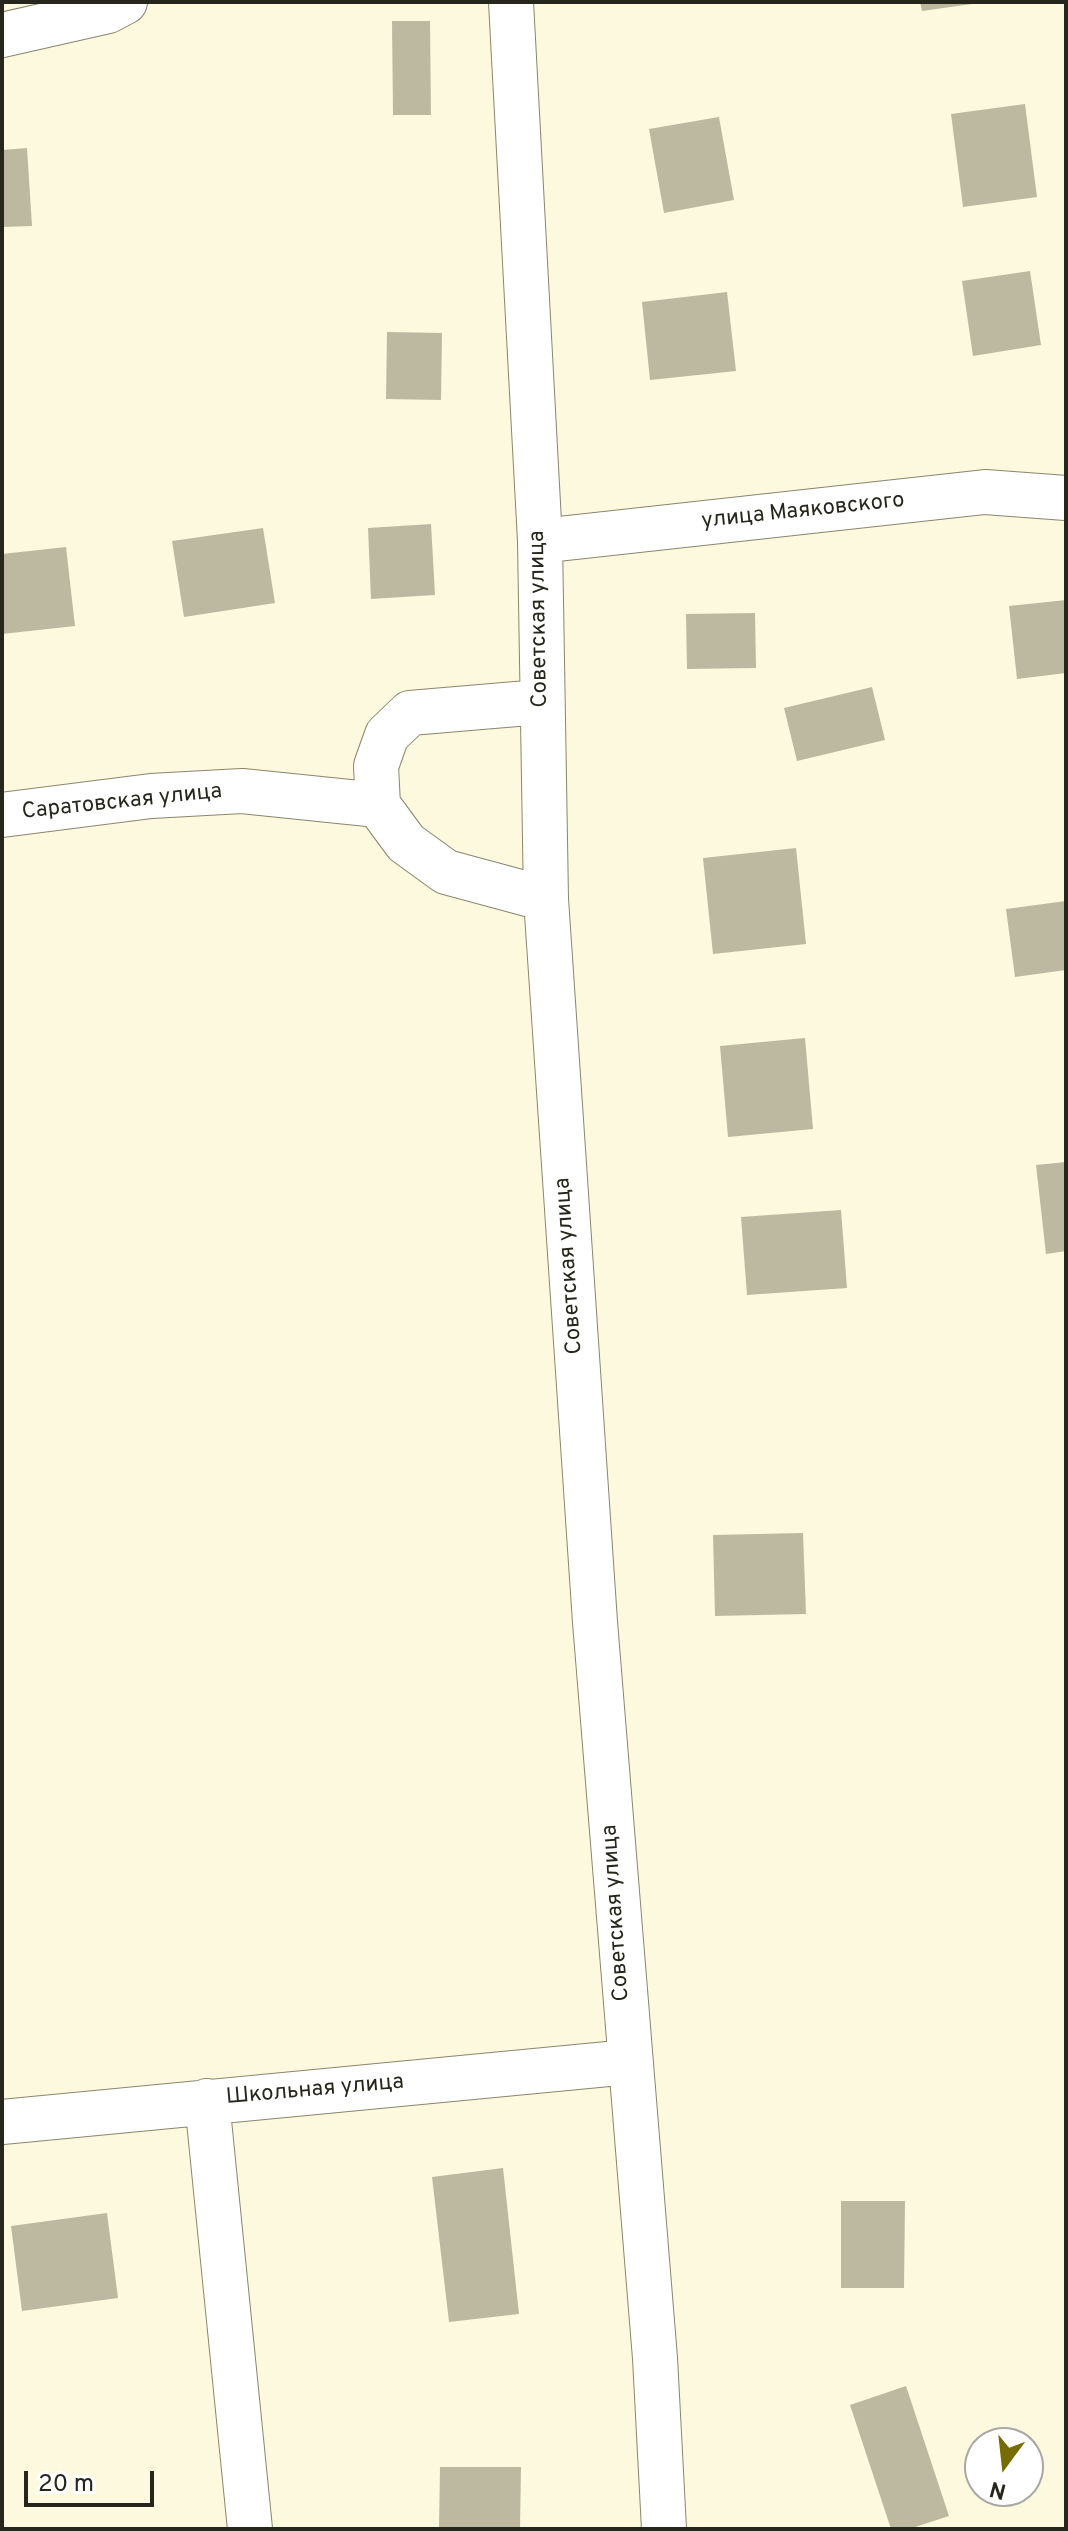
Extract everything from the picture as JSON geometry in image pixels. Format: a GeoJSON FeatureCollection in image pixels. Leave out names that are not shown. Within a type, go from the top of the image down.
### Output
{"type":"FeatureCollection","features":[{"type":"Feature","properties":{"kind":"street"},"geometry":{"type":"LineString","coordinates":[[2,35],[108,11],[125,2]]}},
{"type":"Feature","properties":{"kind":"street","name":"Советская улица"},"geometry":{"type":"LineString","coordinates":[[511,2],[540,541],[540,702],[546,899],[629,2062],[655,2358],[664,2529]]}},
{"type":"Feature","properties":{"kind":"street","name":"улица Маяковского"},"geometry":{"type":"LineString","coordinates":[[540,541],[985,492],[1066,498]]}},
{"type":"Feature","properties":{"kind":"street"},"geometry":{"type":"LineString","coordinates":[[540,702],[410,713],[387,735],[376,766],[378,805],[406,843],[446,872],[546,899]]}},
{"type":"Feature","properties":{"kind":"street","name":"Саратовская улица"},"geometry":{"type":"LineString","coordinates":[[2,815],[151,796],[242,791],[378,805]]}},
{"type":"Feature","properties":{"kind":"street","name":"Школьная улица"},"geometry":{"type":"LineString","coordinates":[[2,2122],[629,2062]]}},
{"type":"Feature","properties":{"kind":"street"},"geometry":{"type":"LineString","coordinates":[[207,2101],[250,2529]]}},
{"type":"Feature","properties":{"kind":"building"},"geometry":{"type":"Polygon","coordinates":[[[920,2],[972,2],[972,4],[922,11],[920,2]]]}},
{"type":"Feature","properties":{"kind":"building"},"geometry":{"type":"Polygon","coordinates":[[[392,21],[430,21],[431,115],[393,115],[392,21]]]}},
{"type":"Feature","properties":{"kind":"building"},"geometry":{"type":"Polygon","coordinates":[[[1025,104],[1037,197],[963,207],[951,114],[1025,104]]]}},
{"type":"Feature","properties":{"kind":"building"},"geometry":{"type":"Polygon","coordinates":[[[719,117],[734,200],[664,213],[649,129],[719,117]]]}},
{"type":"Feature","properties":{"kind":"building"},"geometry":{"type":"Polygon","coordinates":[[[27,148],[32,226],[2,227],[2,150],[27,148]]]}},
{"type":"Feature","properties":{"kind":"building"},"geometry":{"type":"Polygon","coordinates":[[[1030,271],[1041,345],[973,356],[962,281],[1030,271]]]}},
{"type":"Feature","properties":{"kind":"building"},"geometry":{"type":"Polygon","coordinates":[[[727,292],[736,371],[650,380],[642,302],[727,292]]]}},
{"type":"Feature","properties":{"kind":"building"},"geometry":{"type":"Polygon","coordinates":[[[387,332],[442,333],[441,400],[386,399],[387,332]]]}},
{"type":"Feature","properties":{"kind":"building"},"geometry":{"type":"Polygon","coordinates":[[[431,524],[435,595],[371,599],[368,528],[431,524]]]}},
{"type":"Feature","properties":{"kind":"building"},"geometry":{"type":"Polygon","coordinates":[[[263,528],[275,603],[184,617],[172,541],[263,528]]]}},
{"type":"Feature","properties":{"kind":"building"},"geometry":{"type":"Polygon","coordinates":[[[66,547],[75,626],[2,634],[2,554],[66,547]]]}},
{"type":"Feature","properties":{"kind":"building"},"geometry":{"type":"Polygon","coordinates":[[[1066,600],[1066,673],[1017,679],[1009,606],[1066,600]]]}},
{"type":"Feature","properties":{"kind":"building"},"geometry":{"type":"Polygon","coordinates":[[[755,613],[756,668],[687,669],[686,614],[755,613]]]}},
{"type":"Feature","properties":{"kind":"building"},"geometry":{"type":"Polygon","coordinates":[[[872,687],[885,740],[797,761],[784,708],[872,687]]]}},
{"type":"Feature","properties":{"kind":"building"},"geometry":{"type":"Polygon","coordinates":[[[796,848],[806,944],[713,954],[703,858],[796,848]]]}},
{"type":"Feature","properties":{"kind":"building"},"geometry":{"type":"Polygon","coordinates":[[[1066,901],[1066,970],[1015,977],[1006,909],[1066,901]]]}},
{"type":"Feature","properties":{"kind":"building"},"geometry":{"type":"Polygon","coordinates":[[[805,1038],[813,1129],[728,1137],[720,1046],[805,1038]]]}},
{"type":"Feature","properties":{"kind":"building"},"geometry":{"type":"Polygon","coordinates":[[[1066,1162],[1066,1251],[1046,1254],[1036,1165],[1066,1162]]]}},
{"type":"Feature","properties":{"kind":"building"},"geometry":{"type":"Polygon","coordinates":[[[841,1210],[847,1288],[747,1295],[741,1217],[841,1210]]]}},
{"type":"Feature","properties":{"kind":"building"},"geometry":{"type":"Polygon","coordinates":[[[803,1533],[806,1614],[715,1616],[713,1535],[803,1533]]]}},
{"type":"Feature","properties":{"kind":"building"},"geometry":{"type":"Polygon","coordinates":[[[503,2168],[519,2314],[449,2322],[432,2177],[503,2168]]]}},
{"type":"Feature","properties":{"kind":"building"},"geometry":{"type":"Polygon","coordinates":[[[841,2201],[905,2201],[904,2288],[841,2288],[841,2201]]]}},
{"type":"Feature","properties":{"kind":"building"},"geometry":{"type":"Polygon","coordinates":[[[107,2213],[118,2298],[22,2311],[11,2226],[107,2213]]]}},
{"type":"Feature","properties":{"kind":"building"},"geometry":{"type":"Polygon","coordinates":[[[906,2386],[949,2516],[909,2529],[891,2529],[850,2405],[906,2386]]]}},
{"type":"Feature","properties":{"kind":"building"},"geometry":{"type":"Polygon","coordinates":[[[440,2467],[521,2467],[520,2529],[439,2529],[440,2467]]]}}]}
